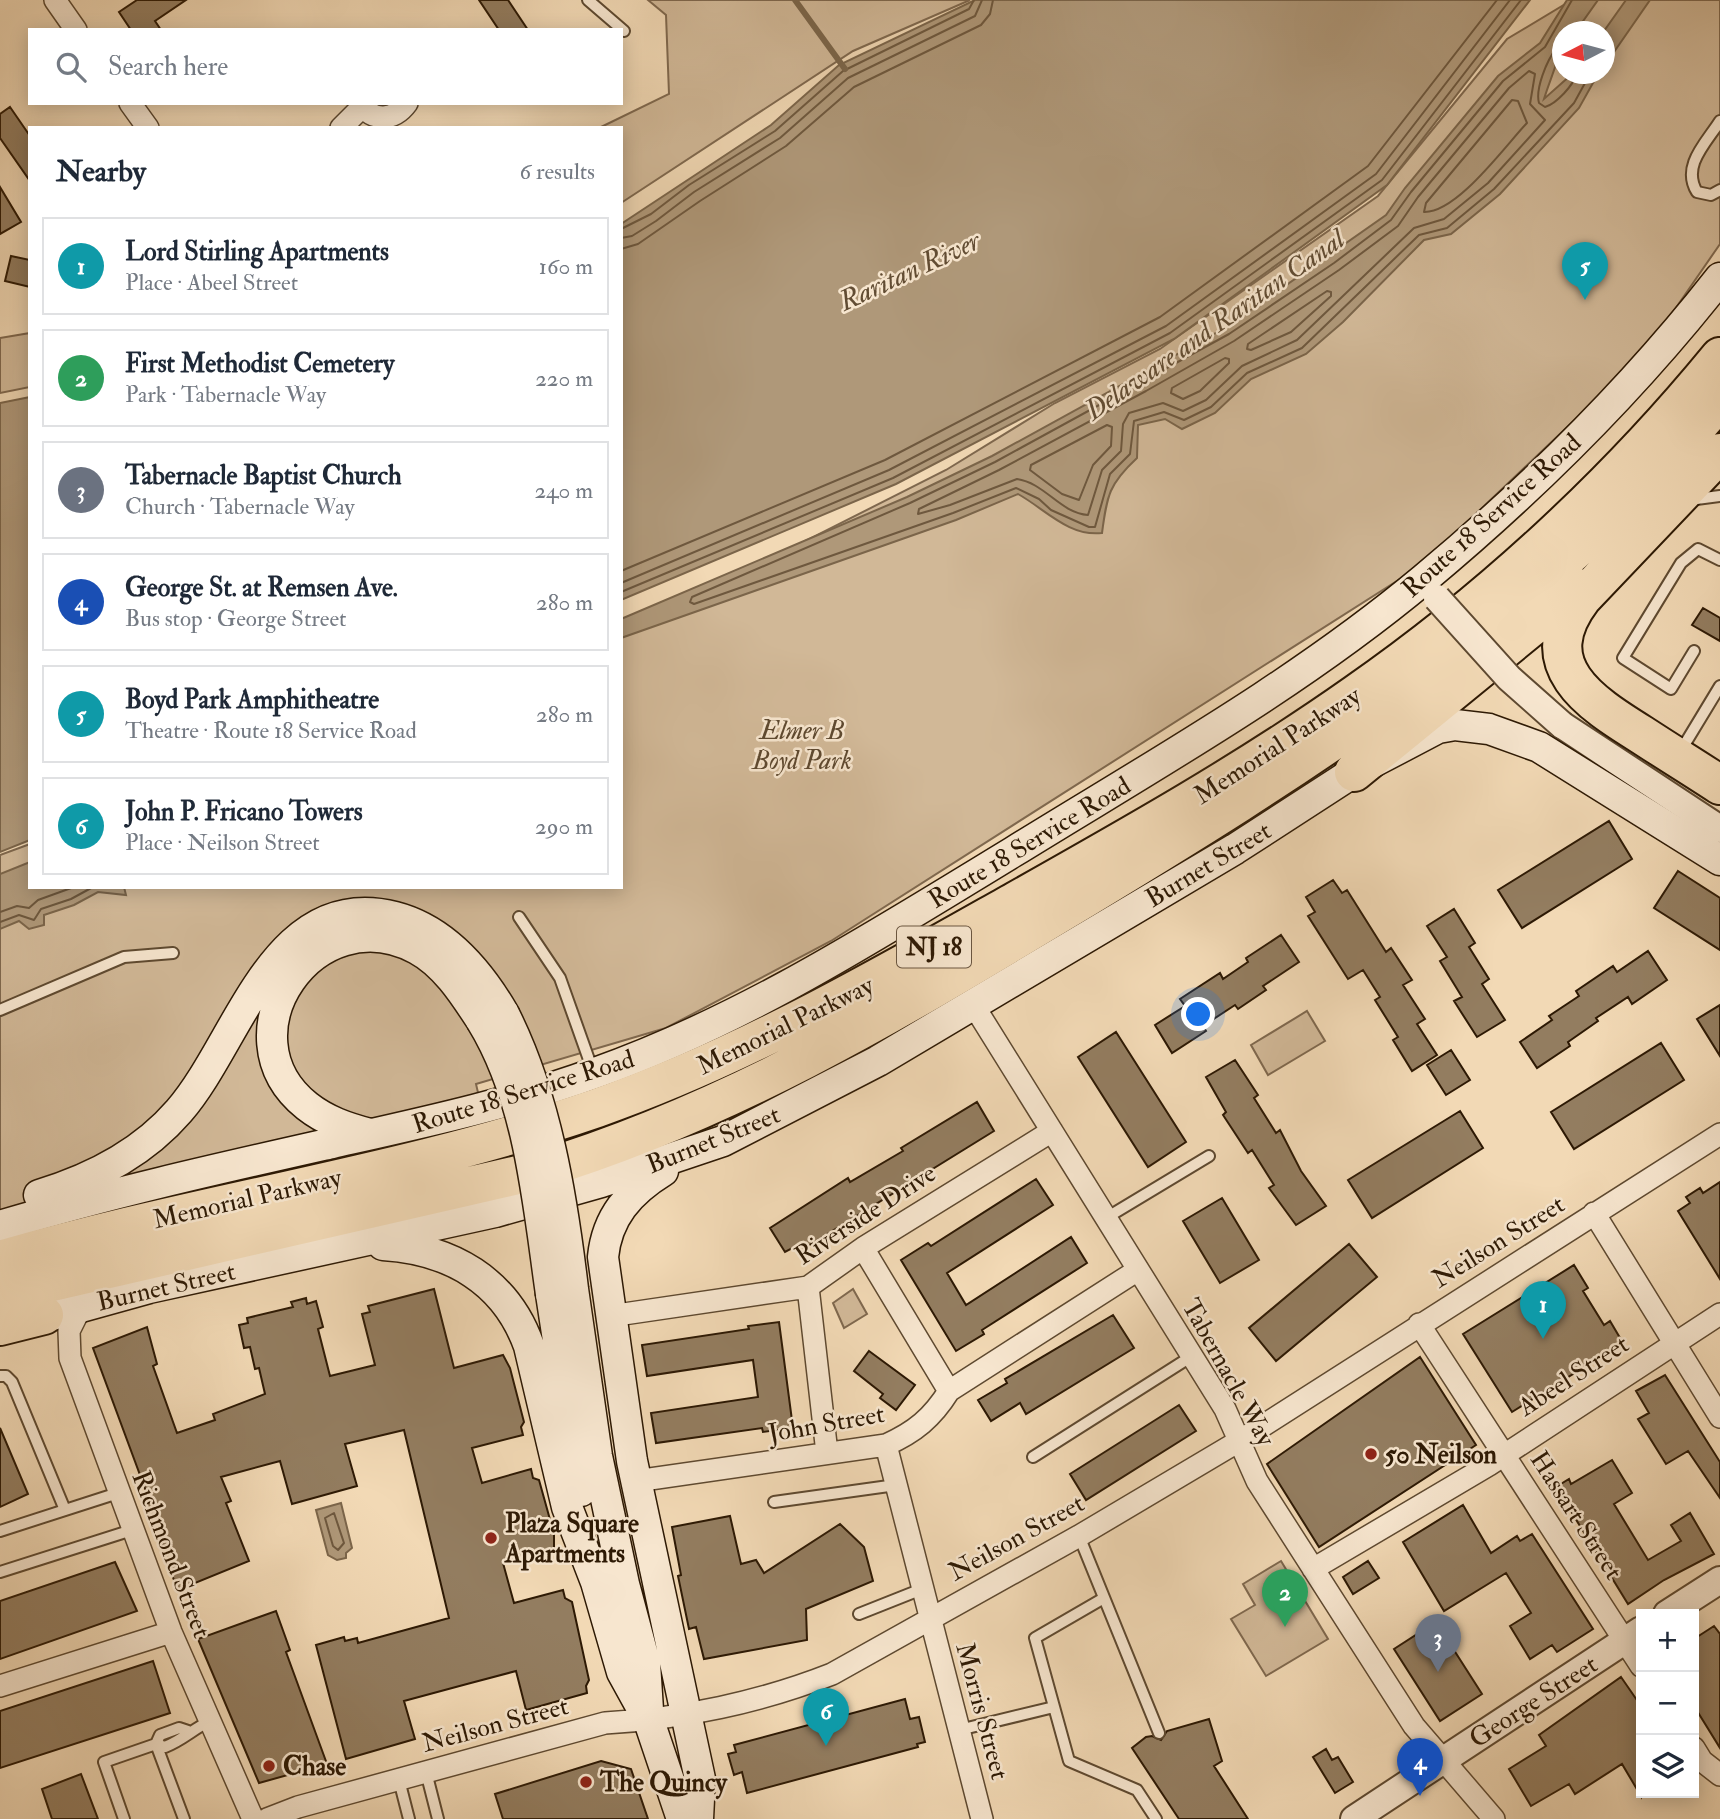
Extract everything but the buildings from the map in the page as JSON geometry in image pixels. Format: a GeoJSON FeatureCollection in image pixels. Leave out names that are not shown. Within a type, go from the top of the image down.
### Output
{"type":"FeatureCollection","features":[{"type":"Feature","properties":{"kind":"highway","name":"Memorial Parkway"},"geometry":{"type":"LineString","coordinates":[[0,1260],[133,1223],[383,1167],[551,1123],[676,1078],[820,1011],[1222,783],[1361,691],[1458,616],[1542,543],[1634,455],[1720,357]]}},
{"type":"Feature","properties":{"kind":"highway","name":"Memorial Parkway"},"geometry":{"type":"LineString","coordinates":[[0,1294],[539,1170],[682,1119],[810,1060],[929,993],[1168,849],[1287,774],[1394,700],[1475,639],[1581,546],[1641,487],[1720,400]]}},
{"type":"Feature","properties":{"kind":"highway"},"geometry":{"type":"LineString","coordinates":[[1720,453],[1582,597],[1566,621],[1562,648],[1565,666],[1573,682],[1593,702],[1720,785]]}},
{"type":"Feature","properties":{"kind":"highway"},"geometry":{"type":"LineString","coordinates":[[1354,772],[1624,551]]}},
{"type":"Feature","properties":{"kind":"highway"},"geometry":{"type":"LineString","coordinates":[[0,1326],[44,1315]]}},
{"type":"Feature","properties":{"kind":"main road","name":"Route 18 Service Road"},"geometry":{"type":"LineString","coordinates":[[0,1226],[97,1198],[457,1114],[594,1074],[678,1041],[825,965],[1234,715],[1329,651],[1430,589],[1505,508],[1603,414],[1720,278]]}},
{"type":"Feature","properties":{"kind":"main road","name":"Burnet Street"},"geometry":{"type":"LineString","coordinates":[[0,1332],[44,1315],[82,1305],[355,1244],[567,1192],[723,1141],[837,1085],[974,1006],[1235,849],[1354,772],[1438,728],[1466,726],[1500,732],[1553,754],[1720,860]]}},
{"type":"Feature","properties":{"kind":"main road"},"geometry":{"type":"LineString","coordinates":[[0,1211],[98,1173],[154,1136],[178,1112],[207,1074],[273,963],[299,937],[326,921],[369,913],[402,919],[426,928],[458,953],[493,1017],[523,1057],[544,1129],[560,1203],[562,1292],[596,1582]]}},
{"type":"Feature","properties":{"kind":"main road"},"geometry":{"type":"LineString","coordinates":[[370,1134],[340,1125],[317,1113],[297,1097],[283,1077],[275,1055],[275,1016],[282,991],[296,970],[321,949],[341,941],[369,937],[400,942],[418,950],[443,970],[493,1017]]}},
{"type":"Feature","properties":{"kind":"main road"},"geometry":{"type":"LineString","coordinates":[[698,1819],[700,1779],[636,1481],[603,1257],[613,1218],[643,1184],[723,1141]]}},
{"type":"Feature","properties":{"kind":"main road"},"geometry":{"type":"LineString","coordinates":[[355,1244],[414,1248],[443,1256],[482,1277],[512,1309],[529,1346],[567,1507],[596,1582],[622,1672],[649,1721],[682,1819]]}},
{"type":"Feature","properties":{"kind":"main road"},"geometry":{"type":"LineString","coordinates":[[562,1292],[624,1584],[645,1663],[649,1721]]}},
{"type":"Feature","properties":{"kind":"street"},"geometry":{"type":"LineString","coordinates":[[55,0],[75,28]]}},
{"type":"Feature","properties":{"kind":"street"},"geometry":{"type":"LineString","coordinates":[[131,105],[147,126]]}},
{"type":"Feature","properties":{"kind":"street"},"geometry":{"type":"LineString","coordinates":[[343,126],[361,105],[369,113],[386,117],[402,110],[406,105]]}},
{"type":"Feature","properties":{"kind":"street"},"geometry":{"type":"LineString","coordinates":[[1430,589],[1509,678],[1562,725],[1720,829]]}},
{"type":"Feature","properties":{"kind":"street","name":"Tabernacle Way"},"geometry":{"type":"LineString","coordinates":[[974,1006],[1225,1409],[1257,1481],[1313,1569],[1414,1726],[1494,1819]]}},
{"type":"Feature","properties":{"kind":"street","name":"Riverside Drive"},"geometry":{"type":"LineString","coordinates":[[610,1316],[808,1287],[863,1248],[1052,1131]]}},
{"type":"Feature","properties":{"kind":"street","name":"Neilson Street"},"geometry":{"type":"LineString","coordinates":[[267,1819],[298,1807],[605,1723],[649,1721],[810,1683],[832,1674],[929,1617],[1079,1536],[1239,1441],[1720,1134]]}},
{"type":"Feature","properties":{"kind":"street"},"geometry":{"type":"LineString","coordinates":[[1594,1213],[1720,1417]]}},
{"type":"Feature","properties":{"kind":"street"},"geometry":{"type":"LineString","coordinates":[[863,1248],[949,1391]]}},
{"type":"Feature","properties":{"kind":"street","name":"John Street"},"geometry":{"type":"LineString","coordinates":[[636,1481],[887,1445],[911,1434],[934,1415],[949,1391],[1138,1270]]}},
{"type":"Feature","properties":{"kind":"street"},"geometry":{"type":"LineString","coordinates":[[808,1287],[827,1453]]}},
{"type":"Feature","properties":{"kind":"street","name":"Richmond Street"},"geometry":{"type":"LineString","coordinates":[[82,1305],[69,1331],[68,1350],[171,1632],[253,1819]]}},
{"type":"Feature","properties":{"kind":"street","name":"Abeel Street"},"geometry":{"type":"LineString","coordinates":[[1313,1569],[1504,1454],[1720,1314]]}},
{"type":"Feature","properties":{"kind":"street","name":"Hassart Street"},"geometry":{"type":"LineString","coordinates":[[1419,1324],[1504,1454],[1633,1636]]}},
{"type":"Feature","properties":{"kind":"street","name":"Morris Street"},"geometry":{"type":"LineString","coordinates":[[887,1445],[982,1819]]}},
{"type":"Feature","properties":{"kind":"street"},"geometry":{"type":"LineString","coordinates":[[1675,1609],[1720,1580]]}},
{"type":"Feature","properties":{"kind":"street"},"geometry":{"type":"LineString","coordinates":[[0,1686],[171,1632]]}},
{"type":"Feature","properties":{"kind":"street","name":"George Street"},"geometry":{"type":"LineString","coordinates":[[1354,1819],[1633,1636]]}},
{"type":"Feature","properties":{"kind":"street"},"geometry":{"type":"LineString","coordinates":[[1699,1755],[1720,1775]]}},
{"type":"Feature","properties":{"kind":"lane"},"geometry":{"type":"LineString","coordinates":[[588,0],[622,28]]}},
{"type":"Feature","properties":{"kind":"lane"},"geometry":{"type":"LineString","coordinates":[[1720,121],[1690,168],[1690,181],[1697,192],[1711,195],[1720,190]]}},
{"type":"Feature","properties":{"kind":"lane"},"geometry":{"type":"LineString","coordinates":[[1673,502],[1720,496]]}},
{"type":"Feature","properties":{"kind":"lane"},"geometry":{"type":"LineString","coordinates":[[1694,651],[1671,689],[1623,658],[1681,563],[1698,549],[1720,560]]}},
{"type":"Feature","properties":{"kind":"lane"},"geometry":{"type":"LineString","coordinates":[[1676,757],[1720,686]]}},
{"type":"Feature","properties":{"kind":"lane"},"geometry":{"type":"LineString","coordinates":[[519,917],[560,978],[594,1074]]}},
{"type":"Feature","properties":{"kind":"lane"},"geometry":{"type":"LineString","coordinates":[[0,1010],[124,957],[173,953]]}},
{"type":"Feature","properties":{"kind":"lane"},"geometry":{"type":"LineString","coordinates":[[1106,1218],[1209,1156]]}},
{"type":"Feature","properties":{"kind":"lane"},"geometry":{"type":"LineString","coordinates":[[1033,1457],[1192,1356]]}},
{"type":"Feature","properties":{"kind":"lane"},"geometry":{"type":"LineString","coordinates":[[0,1376],[6,1376],[12,1382],[65,1510]]}},
{"type":"Feature","properties":{"kind":"lane"},"geometry":{"type":"LineString","coordinates":[[774,1502],[897,1485]]}},
{"type":"Feature","properties":{"kind":"lane"},"geometry":{"type":"LineString","coordinates":[[0,1531],[118,1493]]}},
{"type":"Feature","properties":{"kind":"lane"},"geometry":{"type":"LineString","coordinates":[[0,1572],[132,1530]]}},
{"type":"Feature","properties":{"kind":"lane"},"geometry":{"type":"LineString","coordinates":[[1079,1536],[1159,1733]]}},
{"type":"Feature","properties":{"kind":"lane"},"geometry":{"type":"LineString","coordinates":[[859,1614],[922,1589]]}},
{"type":"Feature","properties":{"kind":"lane"},"geometry":{"type":"LineString","coordinates":[[1104,1598],[1035,1638],[1069,1761],[1137,1790],[1156,1819]]}},
{"type":"Feature","properties":{"kind":"lane"},"geometry":{"type":"LineString","coordinates":[[959,1730],[1054,1707]]}},
{"type":"Feature","properties":{"kind":"lane"},"geometry":{"type":"LineString","coordinates":[[124,1819],[104,1762],[156,1744],[165,1747],[183,1740],[188,1731],[210,1721]]}},
{"type":"Feature","properties":{"kind":"lane"},"geometry":{"type":"LineString","coordinates":[[156,1744],[184,1819]]}},
{"type":"Feature","properties":{"kind":"lane"},"geometry":{"type":"LineString","coordinates":[[426,1772],[438,1819]]}},
{"type":"Feature","properties":{"kind":"lane"},"geometry":{"type":"LineString","coordinates":[[399,1780],[409,1819]]}},
{"type":"Feature","properties":{"kind":"green space"},"geometry":{"type":"Polygon","coordinates":[[[648,0],[970,0],[853,51],[623,202],[623,126],[603,126],[669,94],[666,15],[648,0]]]}},
{"type":"Feature","properties":{"kind":"green space","name":"Elmer B Boyd Park"},"geometry":{"type":"Polygon","coordinates":[[[1572,0],[1720,0],[1720,244],[1644,354],[1422,565],[831,941],[666,1028],[476,1084],[479,1097],[0,1217],[0,855],[28,845],[28,889],[623,889],[623,633],[946,470],[1055,403],[1160,349],[1378,196],[1507,39],[1572,0]]]}},
{"type":"Feature","properties":{"kind":"green space"},"geometry":{"type":"Polygon","coordinates":[[[28,333],[28,387],[0,393],[0,338],[28,333]]]}},
{"type":"Feature","properties":{"kind":"green space"},"geometry":{"type":"Polygon","coordinates":[[[1307,1011],[1325,1041],[1268,1075],[1251,1045],[1307,1011]]]}},
{"type":"Feature","properties":{"kind":"green space"},"geometry":{"type":"Polygon","coordinates":[[[853,1289],[867,1314],[844,1328],[833,1303],[853,1289]]]}},
{"type":"Feature","properties":{"kind":"green space"},"geometry":{"type":"Polygon","coordinates":[[[1281,1561],[1328,1639],[1266,1676],[1231,1619],[1255,1605],[1243,1584],[1281,1561]]]}},
{"type":"Feature","properties":{"kind":"water","name":"Raritan River"},"geometry":{"type":"Polygon","coordinates":[[[975,0],[1530,0],[1387,185],[1174,339],[896,484],[623,599],[623,223],[771,125],[839,65],[975,0]]]}},
{"type":"Feature","properties":{"kind":"water"},"geometry":{"type":"Polygon","coordinates":[[[1567,0],[1598,0],[1583,21],[1554,21],[1567,0]]]}},
{"type":"Feature","properties":{"kind":"water"},"geometry":{"type":"Polygon","coordinates":[[[1626,0],[1650,0],[1615,51],[1615,21],[1611,21],[1626,0]]]}},
{"type":"Feature","properties":{"kind":"water"},"geometry":{"type":"Polygon","coordinates":[[[1552,24],[1552,75],[1544,99],[1561,84],[1592,84],[1579,108],[1500,194],[1451,234],[1424,240],[1343,322],[1306,354],[1251,379],[1215,413],[1182,429],[1165,419],[1138,425],[1137,458],[1120,475],[1111,491],[1102,533],[1079,531],[1068,526],[1018,494],[956,520],[623,637],[623,618],[907,497],[992,456],[1225,328],[1386,215],[1405,188],[1498,76],[1540,43],[1552,24]]]}},
{"type":"Feature","properties":{"kind":"water"},"geometry":{"type":"Polygon","coordinates":[[[28,397],[28,841],[0,852],[0,403],[28,397]]]}},
{"type":"Feature","properties":{"kind":"water"},"geometry":{"type":"Polygon","coordinates":[[[28,863],[28,889],[124,889],[126,895],[98,892],[74,905],[44,915],[44,925],[29,929],[19,921],[0,929],[0,874],[28,863]]]}},
{"type":"Feature","properties":{"kind":"water"},"geometry":{"type":"Polygon","coordinates":[[[341,1503],[352,1548],[346,1553],[346,1558],[337,1560],[328,1555],[316,1510],[341,1503]]]}},
{"type":"Feature","properties":{"kind":"waterway"},"geometry":{"type":"LineString","coordinates":[[795,0],[845,69]]}},
{"type":"Feature","properties":{"kind":"place","name":"Boyd Park Amphitheatre"},"geometry":{"type":"Point","coordinates":[1585,300]}},
{"type":"Feature","properties":{"kind":"place","name":"Lord Stirling Apartments"},"geometry":{"type":"Point","coordinates":[1543,1339]}},
{"type":"Feature","properties":{"kind":"place","name":"50 Neilson"},"geometry":{"type":"Point","coordinates":[1371,1454]}},
{"type":"Feature","properties":{"kind":"place","name":"Plaza Square Apartments"},"geometry":{"type":"Point","coordinates":[491,1538]}},
{"type":"Feature","properties":{"kind":"place","name":"First Methodist Cemetery"},"geometry":{"type":"Point","coordinates":[1285,1627]}},
{"type":"Feature","properties":{"kind":"place","name":"Tabernacle Baptist Church"},"geometry":{"type":"Point","coordinates":[1438,1672]}},
{"type":"Feature","properties":{"kind":"place","name":"John P. Fricano Towers"},"geometry":{"type":"Point","coordinates":[826,1746]}},
{"type":"Feature","properties":{"kind":"place","name":"Chase"},"geometry":{"type":"Point","coordinates":[269,1766]}},
{"type":"Feature","properties":{"kind":"place","name":"The Quincy"},"geometry":{"type":"Point","coordinates":[586,1782]}},
{"type":"Feature","properties":{"kind":"place","name":"George St. at Remsen Ave."},"geometry":{"type":"Point","coordinates":[1420,1796]}},
{"type":"Feature","properties":{"kind":"water label","name":"Delaware and Raritan Canal"},"geometry":{"type":"Point","coordinates":[1214,324]}}]}
